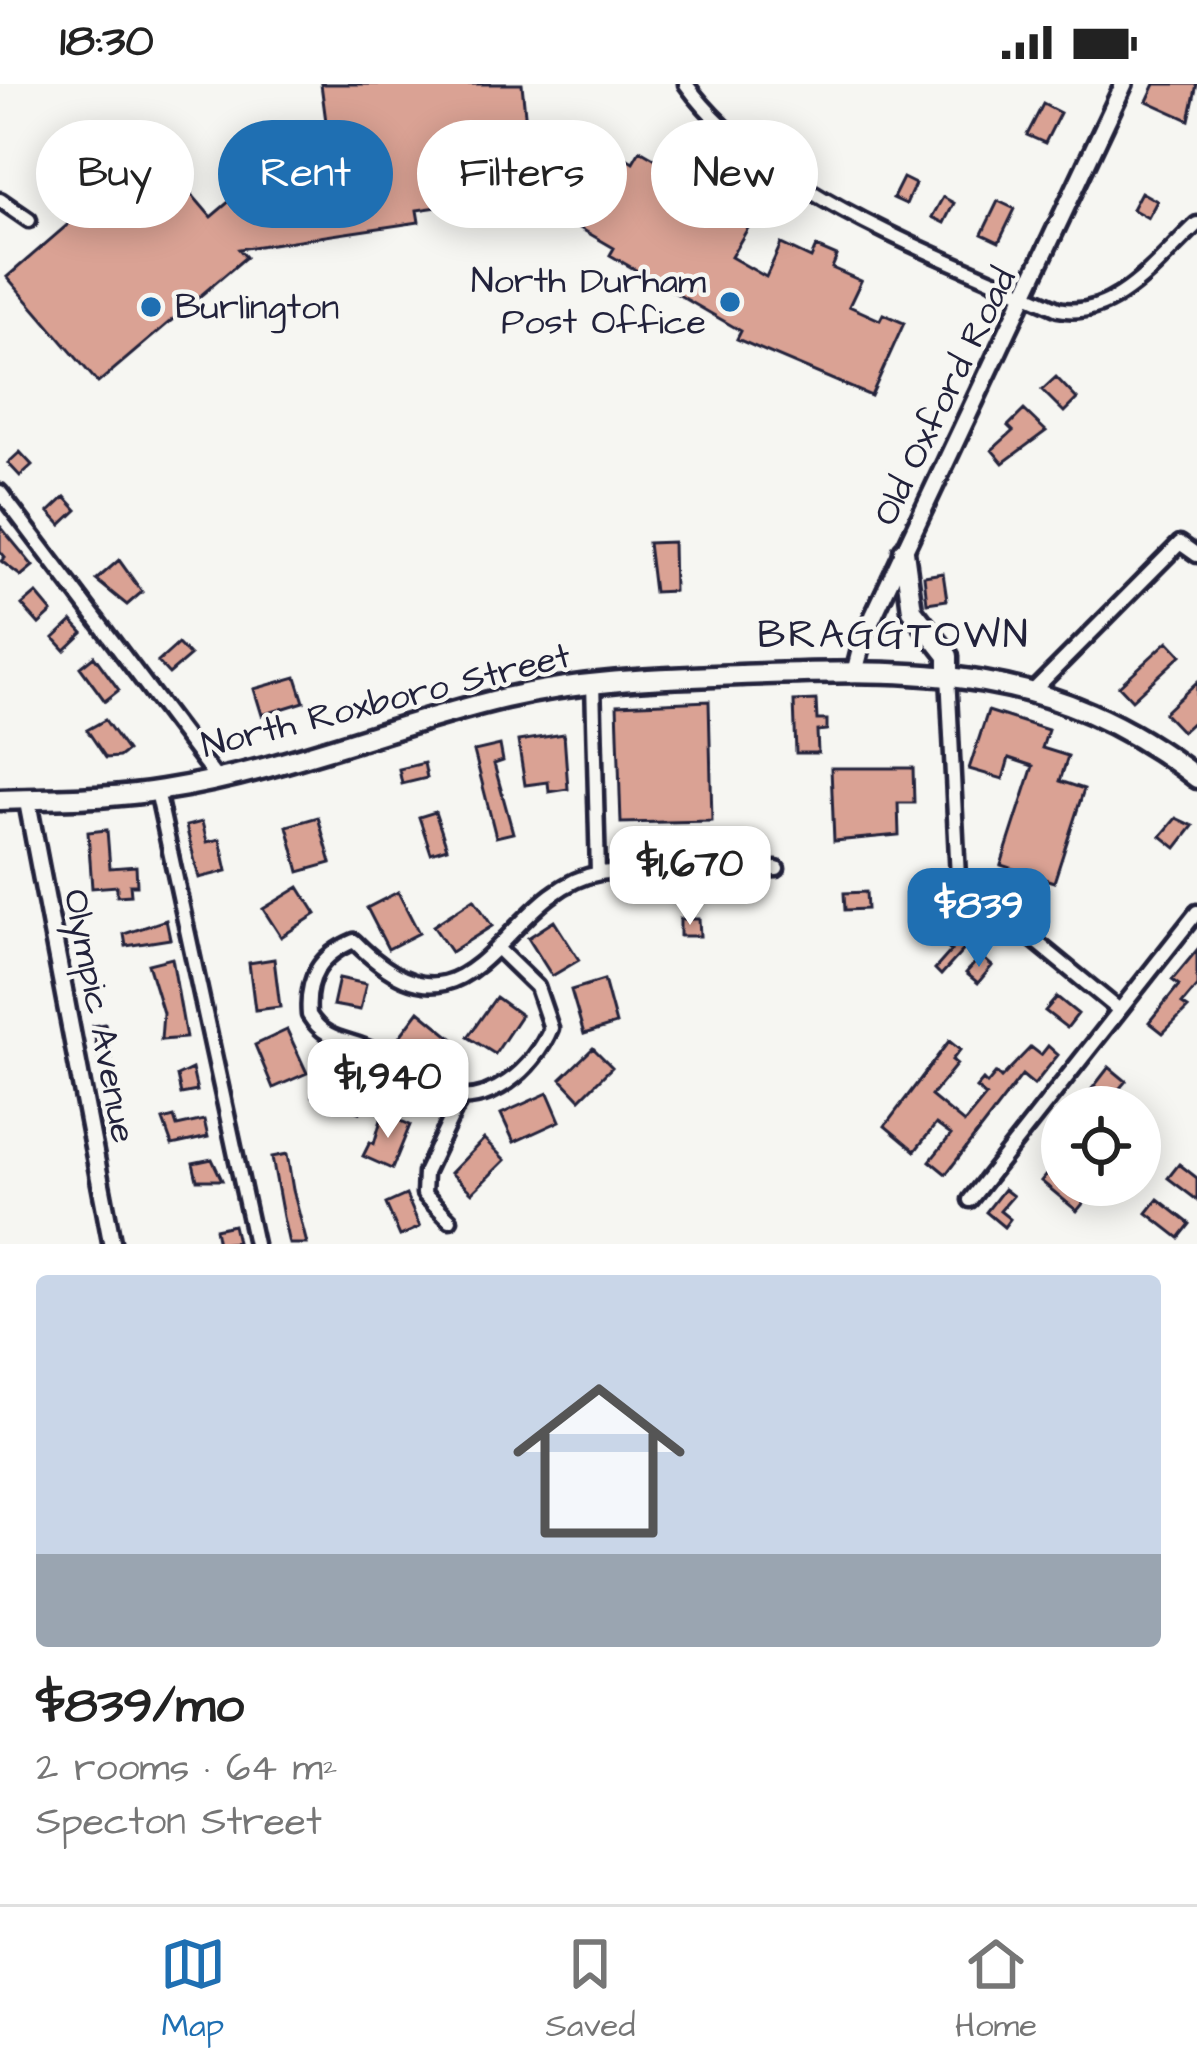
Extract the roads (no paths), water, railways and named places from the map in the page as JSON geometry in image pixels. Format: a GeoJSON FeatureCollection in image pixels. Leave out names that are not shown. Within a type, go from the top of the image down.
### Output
{"type":"FeatureCollection","features":[{"type":"Feature","properties":{"kind":"main road"},"geometry":{"type":"LineString","coordinates":[[904,551],[912,610],[948,656],[948,674]]}},
{"type":"Feature","properties":{"kind":"main road","name":"North Roxboro Street"},"geometry":{"type":"LineString","coordinates":[[0,800],[157,791],[217,779],[451,712],[593,682],[855,671],[948,674],[1031,693],[1121,726],[1197,778]]}},
{"type":"Feature","properties":{"kind":"street"},"geometry":{"type":"LineString","coordinates":[[686,84],[731,135],[792,182],[1027,295],[1075,312],[1096,309],[1197,224]]}},
{"type":"Feature","properties":{"kind":"street","name":"Old Oxford Road"},"geometry":{"type":"LineString","coordinates":[[855,671],[861,645],[904,551],[1124,84]]}},
{"type":"Feature","properties":{"kind":"street"},"geometry":{"type":"LineString","coordinates":[[0,200],[29,220]]}},
{"type":"Feature","properties":{"kind":"street"},"geometry":{"type":"LineString","coordinates":[[0,492],[217,779]]}},
{"type":"Feature","properties":{"kind":"street"},"geometry":{"type":"LineString","coordinates":[[1031,693],[1180,543],[1197,556]]}},
{"type":"Feature","properties":{"kind":"street"},"geometry":{"type":"LineString","coordinates":[[948,674],[958,878],[1118,1010]]}},
{"type":"Feature","properties":{"kind":"street"},"geometry":{"type":"LineString","coordinates":[[593,682],[598,873]]}},
{"type":"Feature","properties":{"kind":"street"},"geometry":{"type":"LineString","coordinates":[[157,791],[255,1244]]}},
{"type":"Feature","properties":{"kind":"street","name":"Olympic Avenue"},"geometry":{"type":"LineString","coordinates":[[27,799],[112,1244]]}},
{"type":"Feature","properties":{"kind":"street"},"geometry":{"type":"LineString","coordinates":[[499,950],[537,987],[551,1028],[544,1046],[508,1082],[484,1095],[461,1097],[423,1086],[378,1053],[334,1041],[309,1015],[313,974],[334,950],[354,941],[377,964],[416,981],[455,981],[499,950],[524,915],[552,894],[598,873],[777,869]]}},
{"type":"Feature","properties":{"kind":"street"},"geometry":{"type":"LineString","coordinates":[[970,1200],[1197,912]]}},
{"type":"Feature","properties":{"kind":"street"},"geometry":{"type":"LineString","coordinates":[[450,1220],[424,1194],[425,1173],[461,1097]]}},
{"type":"Feature","properties":{"kind":"place","name":"North Durham Post Office"},"geometry":{"type":"Point","coordinates":[730,302]}},
{"type":"Feature","properties":{"kind":"place","name":"Burlington"},"geometry":{"type":"Point","coordinates":[151,307]}},
{"type":"Feature","properties":{"kind":"district","name":"BRAGGTOWN"},"geometry":{"type":"Point","coordinates":[894,636]}}]}
